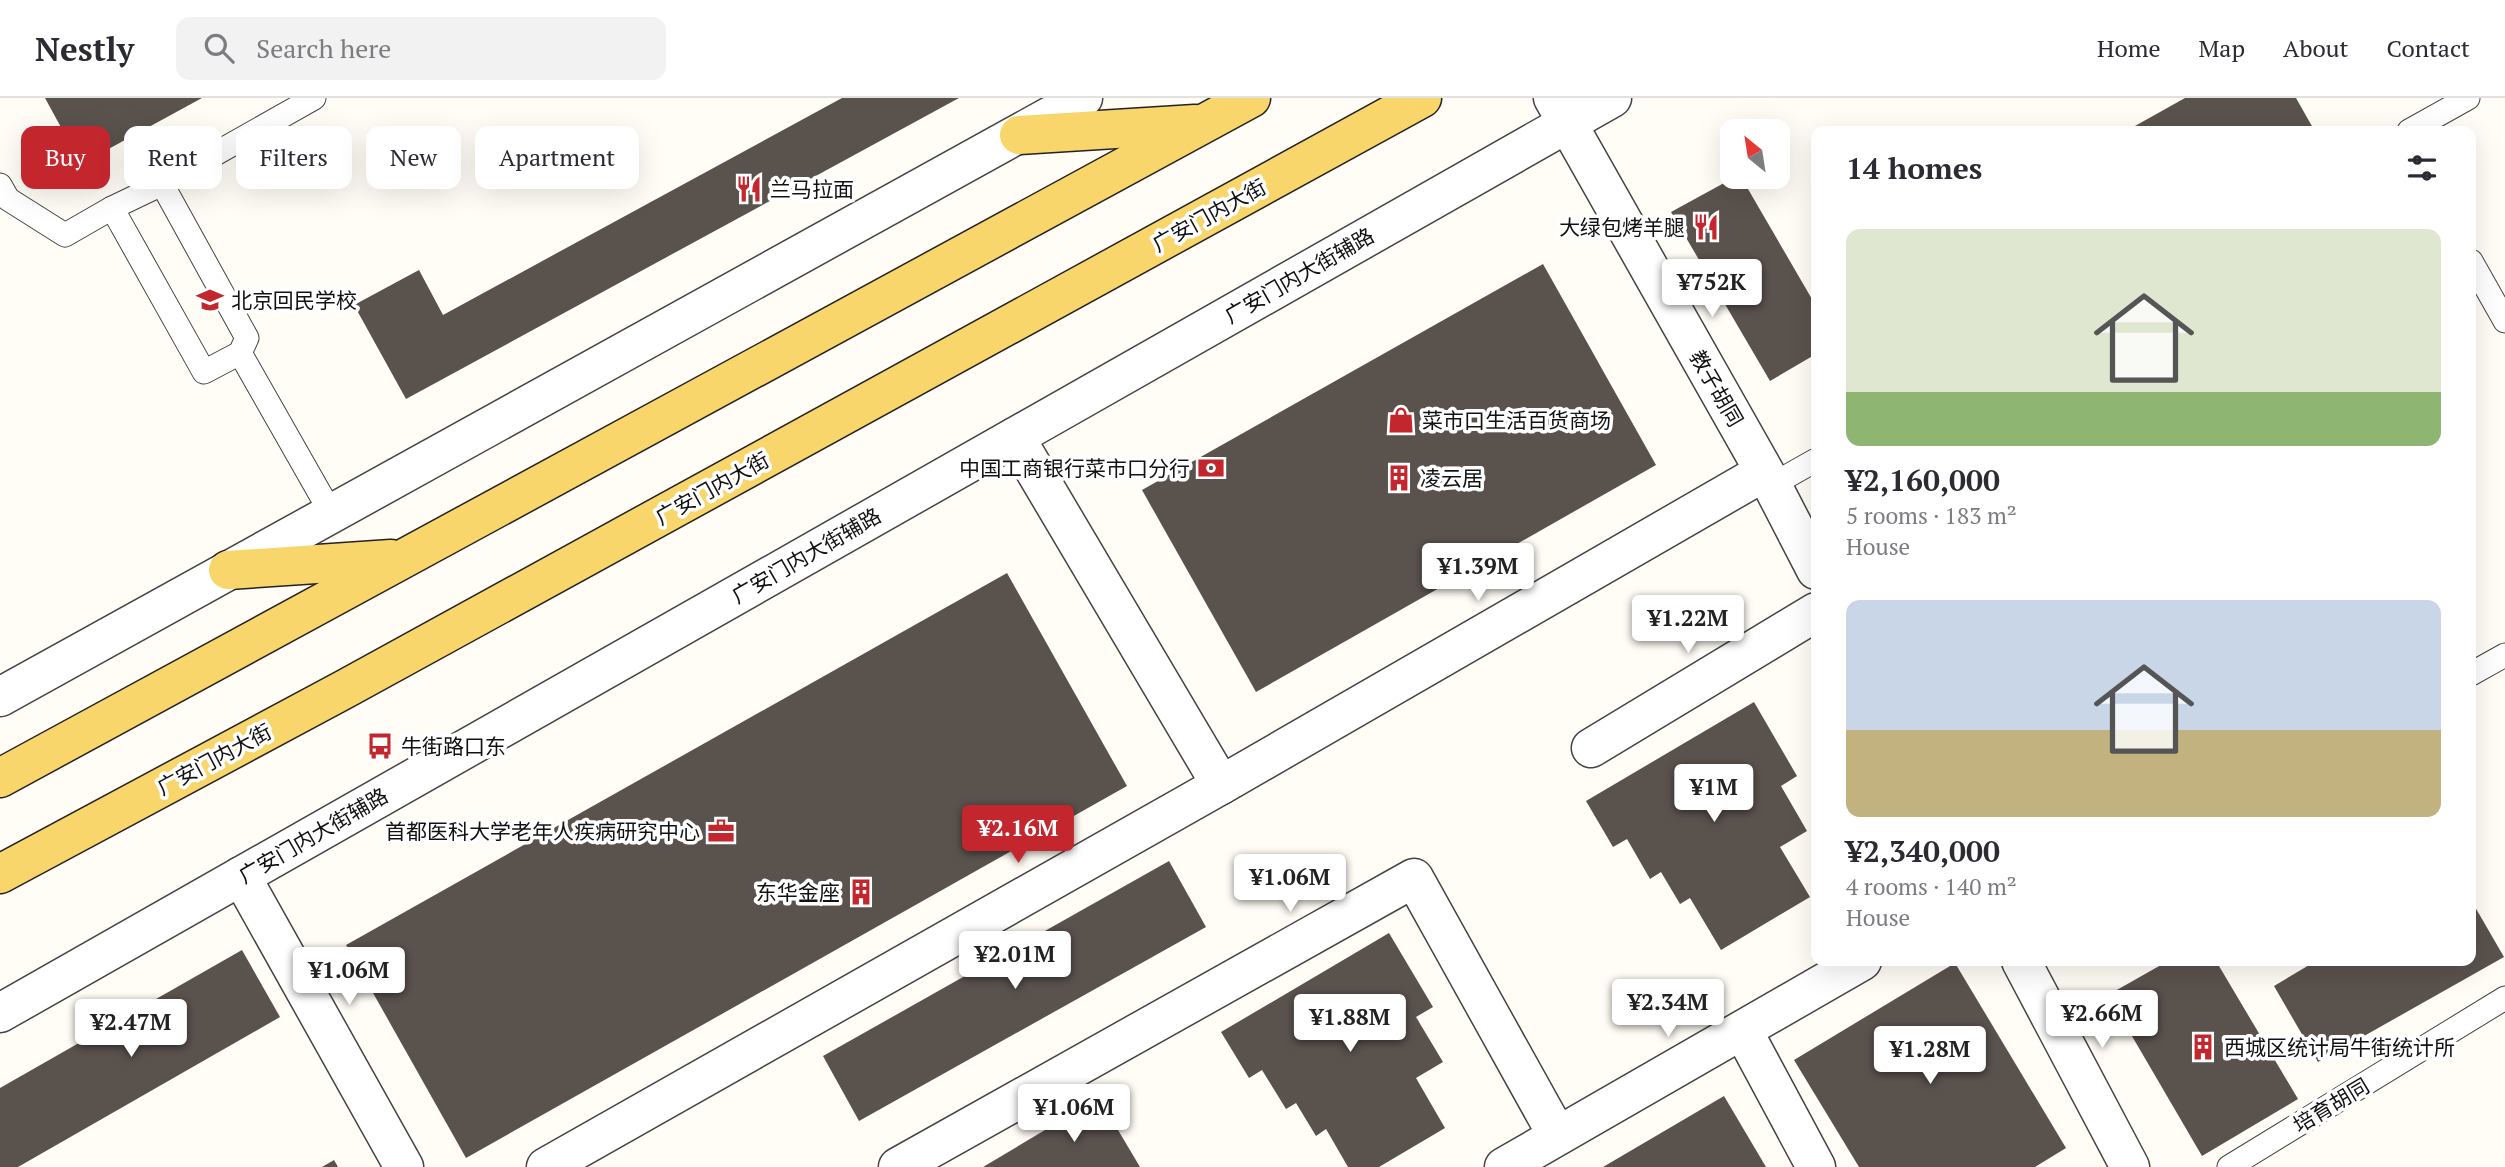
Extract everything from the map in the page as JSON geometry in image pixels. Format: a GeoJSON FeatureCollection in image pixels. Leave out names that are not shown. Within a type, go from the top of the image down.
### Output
{"type":"FeatureCollection","features":[{"type":"Feature","properties":{"kind":"main road"},"geometry":{"type":"LineString","coordinates":[[0,778],[1251,98]]}},
{"type":"Feature","properties":{"kind":"main road","name":"广安门内大街"},"geometry":{"type":"LineString","coordinates":[[0,874],[345,689],[1422,98]]}},
{"type":"Feature","properties":{"kind":"main road"},"geometry":{"type":"LineString","coordinates":[[1019,135],[1207,123]]}},
{"type":"Feature","properties":{"kind":"main road"},"geometry":{"type":"LineString","coordinates":[[228,570],[404,558]]}},
{"type":"Feature","properties":{"kind":"street"},"geometry":{"type":"LineString","coordinates":[[0,697],[1083,98]]}},
{"type":"Feature","properties":{"kind":"street","name":"广安门内大街辅路"},"geometry":{"type":"LineString","coordinates":[[0,1013],[1015,437],[1560,111],[1612,98]]}},
{"type":"Feature","properties":{"kind":"street","name":"教子胡同"},"geometry":{"type":"LineString","coordinates":[[1560,111],[1768,478],[1811,560]]}},
{"type":"Feature","properties":{"kind":"street"},"geometry":{"type":"LineString","coordinates":[[1015,437],[1220,785]]}},
{"type":"Feature","properties":{"kind":"street"},"geometry":{"type":"LineString","coordinates":[[546,1167],[1768,478]]}},
{"type":"Feature","properties":{"kind":"street"},"geometry":{"type":"LineString","coordinates":[[1591,748],[1811,615]]}},
{"type":"Feature","properties":{"kind":"street"},"geometry":{"type":"LineString","coordinates":[[241,876],[404,1167]]}},
{"type":"Feature","properties":{"kind":"street"},"geometry":{"type":"LineString","coordinates":[[898,1167],[1414,878],[1557,1135]]}},
{"type":"Feature","properties":{"kind":"street"},"geometry":{"type":"LineString","coordinates":[[1504,1167],[1854,966]]}},
{"type":"Feature","properties":{"kind":"street"},"geometry":{"type":"LineString","coordinates":[[2024,966],[2130,1167]]}},
{"type":"Feature","properties":{"kind":"street"},"geometry":{"type":"LineString","coordinates":[[1743,1031],[1816,1167]]}},
{"type":"Feature","properties":{"kind":"lane"},"geometry":{"type":"LineString","coordinates":[[222,150],[314,98]]}},
{"type":"Feature","properties":{"kind":"lane"},"geometry":{"type":"LineString","coordinates":[[2418,126],[2468,98]]}},
{"type":"Feature","properties":{"kind":"lane"},"geometry":{"type":"LineString","coordinates":[[0,185],[9,198],[65,234],[152,189]]}},
{"type":"Feature","properties":{"kind":"lane"},"geometry":{"type":"LineString","coordinates":[[112,208],[204,372],[240,353],[247,338],[165,189]]}},
{"type":"Feature","properties":{"kind":"lane"},"geometry":{"type":"LineString","coordinates":[[2476,270],[2505,321]]}},
{"type":"Feature","properties":{"kind":"lane"},"geometry":{"type":"LineString","coordinates":[[240,353],[331,513]]}},
{"type":"Feature","properties":{"kind":"lane"},"geometry":{"type":"LineString","coordinates":[[1768,478],[1811,462]]}},
{"type":"Feature","properties":{"kind":"lane"},"geometry":{"type":"LineString","coordinates":[[2476,671],[2505,654]]}},
{"type":"Feature","properties":{"kind":"lane","name":"培育胡同"},"geometry":{"type":"LineString","coordinates":[[2229,1167],[2505,998]]}},
{"type":"Feature","properties":{"kind":"building"},"geometry":{"type":"Polygon","coordinates":[[[45,98],[202,98],[151,126],[124,126],[124,141],[110,148],[110,126],[60,126],[45,98]]]}},
{"type":"Feature","properties":{"kind":"building"},"geometry":{"type":"Polygon","coordinates":[[[842,98],[959,98],[406,399],[354,305],[419,270],[443,315],[842,98]]]}},
{"type":"Feature","properties":{"kind":"building"},"geometry":{"type":"Polygon","coordinates":[[[2185,98],[2296,98],[2312,126],[2135,126],[2185,98]]]}},
{"type":"Feature","properties":{"kind":"building"},"geometry":{"type":"Polygon","coordinates":[[[1720,185],[1720,189],[1748,189],[1811,297],[1811,357],[1770,381],[1671,212],[1720,185]]]}},
{"type":"Feature","properties":{"kind":"building","name":"凌云居"},"geometry":{"type":"Polygon","coordinates":[[[1543,264],[1656,465],[1256,692],[1142,490],[1543,264]]]}},
{"type":"Feature","properties":{"kind":"building","name":"东华金座"},"geometry":{"type":"Polygon","coordinates":[[[1007,573],[1127,786],[466,1158],[346,945],[1007,573]]]}},
{"type":"Feature","properties":{"kind":"building"},"geometry":{"type":"Polygon","coordinates":[[[1754,702],[1797,776],[1781,786],[1807,831],[1780,847],[1810,897],[1721,950],[1690,898],[1680,904],[1661,872],[1650,879],[1627,839],[1613,847],[1586,801],[1754,702]]]}},
{"type":"Feature","properties":{"kind":"building"},"geometry":{"type":"Polygon","coordinates":[[[1169,861],[1206,927],[859,1121],[823,1056],[1169,861]]]}},
{"type":"Feature","properties":{"kind":"building"},"geometry":{"type":"Polygon","coordinates":[[[2476,909],[2504,957],[2318,1062],[2274,986],[2308,966],[2476,966],[2476,909]]]}},
{"type":"Feature","properties":{"kind":"building"},"geometry":{"type":"Polygon","coordinates":[[[1389,933],[1433,1007],[1416,1017],[1443,1062],[1416,1078],[1445,1128],[1379,1167],[1348,1167],[1326,1129],[1316,1136],[1296,1103],[1286,1109],[1262,1070],[1249,1078],[1221,1032],[1389,933]]]}},
{"type":"Feature","properties":{"kind":"building"},"geometry":{"type":"Polygon","coordinates":[[[242,950],[280,1017],[18,1167],[0,1167],[0,1088],[242,950]]]}},
{"type":"Feature","properties":{"kind":"building"},"geometry":{"type":"Polygon","coordinates":[[[1950,966],[1957,966],[2066,1148],[2035,1167],[1859,1167],[1794,1060],[1950,966]]]}},
{"type":"Feature","properties":{"kind":"building","name":"西城区统计局牛街统计所"},"geometry":{"type":"Polygon","coordinates":[[[2159,966],[2219,966],[2298,1099],[2202,1156],[2108,995],[2159,966]]]}},
{"type":"Feature","properties":{"kind":"building"},"geometry":{"type":"Polygon","coordinates":[[[1724,1096],[1766,1167],[1603,1167],[1724,1096]]]}},
{"type":"Feature","properties":{"kind":"building"},"geometry":{"type":"Polygon","coordinates":[[[1099,1098],[1140,1167],[983,1167],[1099,1098]]]}},
{"type":"Feature","properties":{"kind":"building"},"geometry":{"type":"Polygon","coordinates":[[[334,1160],[338,1167],[322,1167],[334,1160]]]}},
{"type":"Feature","properties":{"kind":"place","name":"兰马拉面"},"geometry":{"type":"Point","coordinates":[749,189]}},
{"type":"Feature","properties":{"kind":"place","name":"大绿包烤羊腿"},"geometry":{"type":"Point","coordinates":[1706,227]}},
{"type":"Feature","properties":{"kind":"place","name":"北京回民学校"},"geometry":{"type":"Point","coordinates":[210,300]}},
{"type":"Feature","properties":{"kind":"place","name":"菜市口生活百货商场"},"geometry":{"type":"Point","coordinates":[1401,420]}},
{"type":"Feature","properties":{"kind":"place","name":"中国工商银行菜市口分行"},"geometry":{"type":"Point","coordinates":[1211,468]}},
{"type":"Feature","properties":{"kind":"place","name":"凌云居"},"geometry":{"type":"Point","coordinates":[1399,478]}},
{"type":"Feature","properties":{"kind":"place","name":"牛街路口东"},"geometry":{"type":"Point","coordinates":[380,746]}},
{"type":"Feature","properties":{"kind":"place","name":"首都医科大学老年人疾病研究中心"},"geometry":{"type":"Point","coordinates":[721,831]}},
{"type":"Feature","properties":{"kind":"place","name":"东华金座"},"geometry":{"type":"Point","coordinates":[861,892]}},
{"type":"Feature","properties":{"kind":"place","name":"西城区统计局牛街统计所"},"geometry":{"type":"Point","coordinates":[2203,1047]}}]}
